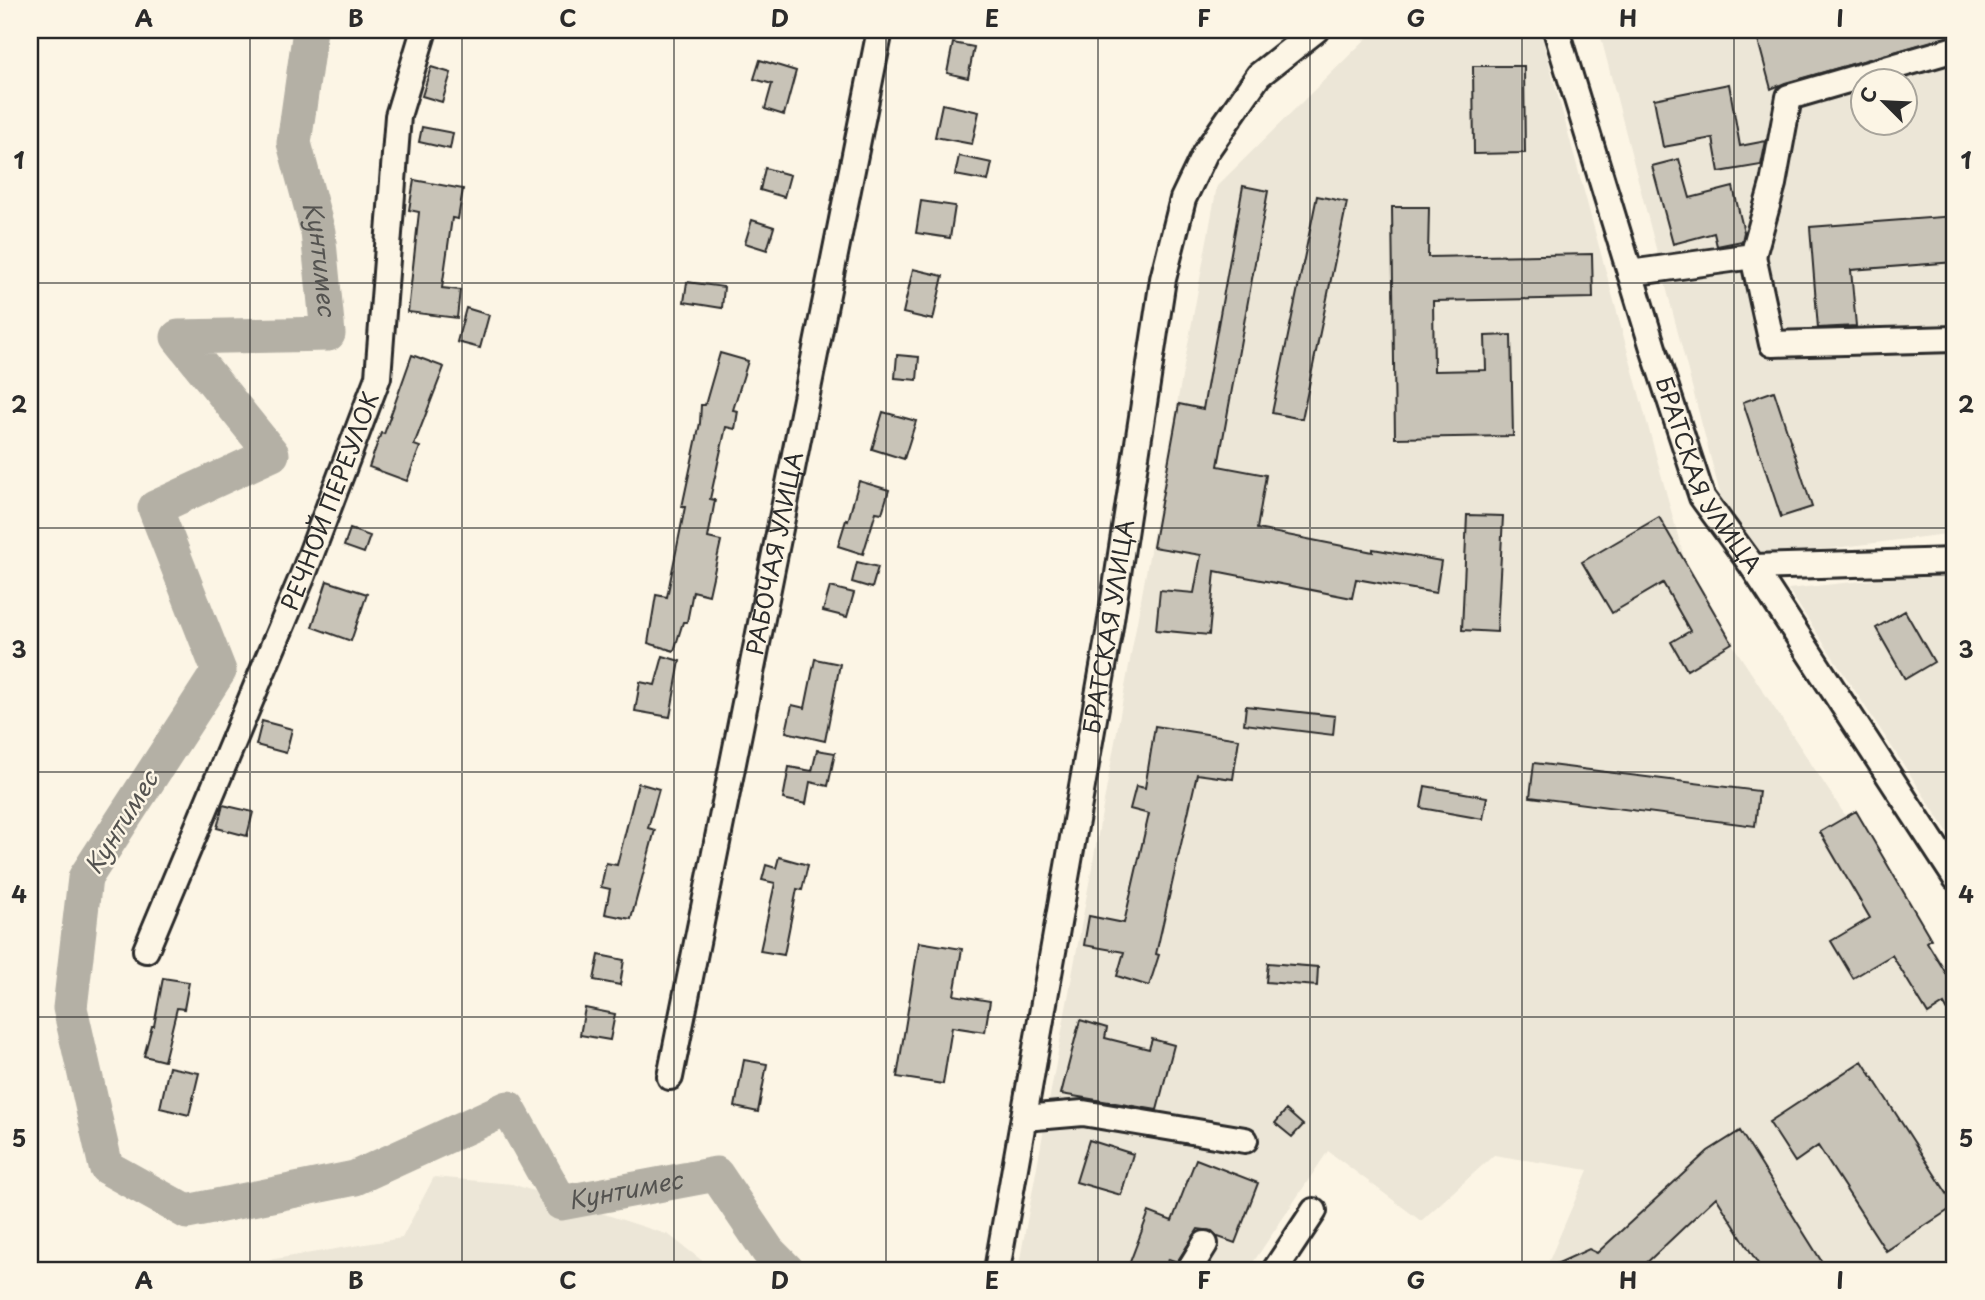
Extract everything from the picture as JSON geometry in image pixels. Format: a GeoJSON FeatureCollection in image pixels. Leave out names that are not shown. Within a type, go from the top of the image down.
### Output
{"type":"FeatureCollection","features":[{"type":"Feature","properties":{"kind":"street","name":"РЕЧНОЙ ПЕРЕУЛОК"},"geometry":{"type":"LineString","coordinates":[[146,950],[303,575],[378,377],[398,116],[424,30]]}},
{"type":"Feature","properties":{"kind":"street","name":"РАБОЧАЯ УЛИЦА"},"geometry":{"type":"LineString","coordinates":[[670,1077],[880,30]]}},
{"type":"Feature","properties":{"kind":"street","name":"БРАТСКАЯ УЛИЦА"},"geometry":{"type":"LineString","coordinates":[[998,1270],[1109,633],[1163,279],[1184,199],[1205,153],[1259,75],[1316,30]]}},
{"type":"Feature","properties":{"kind":"street","name":"БРАТСКАЯ УЛИЦА"},"geometry":{"type":"LineString","coordinates":[[1556,30],[1702,497],[1753,567],[1955,877]]}},
{"type":"Feature","properties":{"kind":"street"},"geometry":{"type":"LineString","coordinates":[[1955,49],[1789,97],[1773,184],[1752,256],[1772,344],[1955,339]]}},
{"type":"Feature","properties":{"kind":"street"},"geometry":{"type":"LineString","coordinates":[[1630,273],[1752,256]]}},
{"type":"Feature","properties":{"kind":"street"},"geometry":{"type":"LineString","coordinates":[[1753,567],[1955,561]]}},
{"type":"Feature","properties":{"kind":"street"},"geometry":{"type":"LineString","coordinates":[[1024,1118],[1083,1113],[1245,1140]]}},
{"type":"Feature","properties":{"kind":"street"},"geometry":{"type":"LineString","coordinates":[[1275,1270],[1314,1211]]}},
{"type":"Feature","properties":{"kind":"street"},"geometry":{"type":"LineString","coordinates":[[1189,1270],[1205,1244]]}},
{"type":"Feature","properties":{"kind":"shaded area"},"geometry":{"type":"Polygon","coordinates":[[[1375,30],[1540,30],[1690,580],[1955,982],[1955,1270],[1545,1270],[1588,1170],[1494,1155],[1421,1221],[1328,1151],[1248,1270],[1018,1270],[1217,186],[1375,30]]]}},
{"type":"Feature","properties":{"kind":"shaded area"},"geometry":{"type":"Polygon","coordinates":[[[1599,30],[1955,30],[1955,533],[1754,558],[1725,513],[1599,30]]]}},
{"type":"Feature","properties":{"kind":"shaded area"},"geometry":{"type":"Polygon","coordinates":[[[1955,571],[1955,843],[1788,589],[1955,571]]]}},
{"type":"Feature","properties":{"kind":"shaded area"},"geometry":{"type":"Polygon","coordinates":[[[434,1177],[512,1184],[669,1235],[714,1270],[209,1270],[402,1238],[434,1177]]]}},
{"type":"Feature","properties":{"kind":"building"},"geometry":{"type":"Polygon","coordinates":[[[1767,30],[1955,30],[1955,35],[1771,89],[1756,33],[1767,30]]]}},
{"type":"Feature","properties":{"kind":"building"},"geometry":{"type":"Polygon","coordinates":[[[953,43],[974,47],[968,78],[947,73],[953,43]]]}},
{"type":"Feature","properties":{"kind":"building"},"geometry":{"type":"Polygon","coordinates":[[[760,60],[796,71],[784,115],[765,109],[772,84],[754,79],[760,60]]]}},
{"type":"Feature","properties":{"kind":"building"},"geometry":{"type":"Polygon","coordinates":[[[1473,66],[1524,66],[1525,153],[1474,154],[1473,66]]]}},
{"type":"Feature","properties":{"kind":"building"},"geometry":{"type":"Polygon","coordinates":[[[431,67],[451,73],[442,102],[422,96],[431,67]]]}},
{"type":"Feature","properties":{"kind":"building"},"geometry":{"type":"Polygon","coordinates":[[[1729,84],[1740,146],[1766,141],[1761,165],[1719,172],[1713,138],[1663,147],[1654,99],[1729,84]]]}},
{"type":"Feature","properties":{"kind":"building"},"geometry":{"type":"Polygon","coordinates":[[[942,104],[979,112],[972,144],[935,137],[942,104]]]}},
{"type":"Feature","properties":{"kind":"building"},"geometry":{"type":"Polygon","coordinates":[[[422,127],[453,133],[450,149],[419,142],[422,127]]]}},
{"type":"Feature","properties":{"kind":"building"},"geometry":{"type":"Polygon","coordinates":[[[959,156],[992,163],[988,181],[955,175],[959,156]]]}},
{"type":"Feature","properties":{"kind":"building"},"geometry":{"type":"Polygon","coordinates":[[[1679,159],[1690,198],[1733,187],[1744,232],[1742,241],[1717,246],[1714,233],[1673,244],[1652,166],[1679,159]]]}},
{"type":"Feature","properties":{"kind":"building"},"geometry":{"type":"Polygon","coordinates":[[[765,168],[790,175],[784,197],[760,190],[765,168]]]}},
{"type":"Feature","properties":{"kind":"building"},"geometry":{"type":"Polygon","coordinates":[[[414,180],[463,189],[458,219],[452,218],[442,288],[460,290],[457,318],[408,312],[419,212],[409,210],[414,180]]]}},
{"type":"Feature","properties":{"kind":"building"},"geometry":{"type":"Polygon","coordinates":[[[1243,186],[1268,191],[1218,466],[1266,475],[1257,529],[1373,552],[1373,549],[1441,561],[1436,593],[1356,579],[1352,598],[1215,571],[1209,635],[1156,630],[1160,590],[1194,593],[1201,555],[1153,547],[1179,404],[1203,409],[1243,186]]]}},
{"type":"Feature","properties":{"kind":"building"},"geometry":{"type":"Polygon","coordinates":[[[1317,196],[1347,202],[1302,419],[1272,413],[1317,196]]]}},
{"type":"Feature","properties":{"kind":"building"},"geometry":{"type":"Polygon","coordinates":[[[921,201],[955,206],[950,238],[916,233],[921,201]]]}},
{"type":"Feature","properties":{"kind":"building"},"geometry":{"type":"Polygon","coordinates":[[[1392,207],[1429,207],[1428,257],[1592,254],[1593,298],[1433,301],[1434,371],[1486,370],[1485,336],[1511,335],[1513,436],[1395,438],[1392,207]]]}},
{"type":"Feature","properties":{"kind":"building"},"geometry":{"type":"Polygon","coordinates":[[[1955,216],[1955,262],[1851,270],[1856,326],[1818,328],[1810,227],[1955,216]]]}},
{"type":"Feature","properties":{"kind":"building"},"geometry":{"type":"Polygon","coordinates":[[[752,220],[774,227],[767,250],[745,243],[752,220]]]}},
{"type":"Feature","properties":{"kind":"building"},"geometry":{"type":"Polygon","coordinates":[[[913,269],[943,276],[933,320],[903,313],[913,269]]]}},
{"type":"Feature","properties":{"kind":"building"},"geometry":{"type":"Polygon","coordinates":[[[687,282],[724,287],[722,308],[684,302],[687,282]]]}},
{"type":"Feature","properties":{"kind":"building"},"geometry":{"type":"Polygon","coordinates":[[[466,308],[489,315],[480,348],[457,342],[466,308]]]}},
{"type":"Feature","properties":{"kind":"building"},"geometry":{"type":"Polygon","coordinates":[[[720,353],[748,361],[733,410],[738,411],[735,429],[726,427],[710,499],[715,500],[708,538],[721,541],[709,595],[693,591],[687,622],[683,622],[674,651],[648,643],[656,595],[667,597],[700,423],[701,405],[705,405],[720,353]]]}},
{"type":"Feature","properties":{"kind":"building"},"geometry":{"type":"Polygon","coordinates":[[[412,355],[444,367],[414,445],[420,447],[407,481],[369,467],[381,433],[384,434],[412,355]]]}},
{"type":"Feature","properties":{"kind":"building"},"geometry":{"type":"Polygon","coordinates":[[[897,355],[919,357],[917,380],[895,378],[897,355]]]}},
{"type":"Feature","properties":{"kind":"building"},"geometry":{"type":"Polygon","coordinates":[[[1774,391],[1812,507],[1781,517],[1743,402],[1774,391]]]}},
{"type":"Feature","properties":{"kind":"building"},"geometry":{"type":"Polygon","coordinates":[[[883,412],[916,421],[904,459],[872,449],[883,412]]]}},
{"type":"Feature","properties":{"kind":"building"},"geometry":{"type":"Polygon","coordinates":[[[859,481],[889,490],[882,513],[876,512],[863,554],[838,546],[859,481]]]}},
{"type":"Feature","properties":{"kind":"building"},"geometry":{"type":"Polygon","coordinates":[[[1467,515],[1503,516],[1497,632],[1462,630],[1467,515]]]}},
{"type":"Feature","properties":{"kind":"building"},"geometry":{"type":"Polygon","coordinates":[[[1659,517],[1732,643],[1687,670],[1671,642],[1690,631],[1663,583],[1612,613],[1582,562],[1659,517]]]}},
{"type":"Feature","properties":{"kind":"building"},"geometry":{"type":"Polygon","coordinates":[[[350,529],[370,536],[364,553],[344,546],[350,529]]]}},
{"type":"Feature","properties":{"kind":"building"},"geometry":{"type":"Polygon","coordinates":[[[857,562],[878,567],[872,588],[852,582],[857,562]]]}},
{"type":"Feature","properties":{"kind":"building"},"geometry":{"type":"Polygon","coordinates":[[[327,581],[367,594],[351,641],[312,627],[327,581]]]}},
{"type":"Feature","properties":{"kind":"building"},"geometry":{"type":"Polygon","coordinates":[[[830,587],[854,593],[847,617],[823,611],[830,587]]]}},
{"type":"Feature","properties":{"kind":"building"},"geometry":{"type":"Polygon","coordinates":[[[1905,611],[1934,662],[1905,679],[1876,628],[1905,611]]]}},
{"type":"Feature","properties":{"kind":"building"},"geometry":{"type":"Polygon","coordinates":[[[663,656],[680,661],[670,717],[635,711],[640,682],[655,685],[663,656]]]}},
{"type":"Feature","properties":{"kind":"building"},"geometry":{"type":"Polygon","coordinates":[[[815,659],[840,664],[825,741],[786,732],[792,705],[805,708],[815,659]]]}},
{"type":"Feature","properties":{"kind":"building"},"geometry":{"type":"Polygon","coordinates":[[[1246,706],[1335,716],[1333,735],[1244,724],[1246,706]]]}},
{"type":"Feature","properties":{"kind":"building"},"geometry":{"type":"Polygon","coordinates":[[[262,721],[292,729],[286,753],[256,745],[262,721]]]}},
{"type":"Feature","properties":{"kind":"building"},"geometry":{"type":"Polygon","coordinates":[[[1155,726],[1239,739],[1233,779],[1197,774],[1156,954],[1159,955],[1149,986],[1117,976],[1124,952],[1084,945],[1089,916],[1124,923],[1149,814],[1130,809],[1136,786],[1145,788],[1155,726]]]}},
{"type":"Feature","properties":{"kind":"building"},"geometry":{"type":"Polygon","coordinates":[[[817,750],[835,753],[828,786],[810,782],[806,804],[783,799],[789,767],[812,771],[817,750]]]}},
{"type":"Feature","properties":{"kind":"building"},"geometry":{"type":"Polygon","coordinates":[[[1534,763],[1759,791],[1755,826],[1530,797],[1534,763]]]}},
{"type":"Feature","properties":{"kind":"building"},"geometry":{"type":"Polygon","coordinates":[[[638,783],[659,789],[648,828],[655,830],[631,919],[605,914],[610,889],[601,887],[606,863],[617,865],[638,783]]]}},
{"type":"Feature","properties":{"kind":"building"},"geometry":{"type":"Polygon","coordinates":[[[1425,786],[1487,797],[1483,819],[1421,808],[1425,786]]]}},
{"type":"Feature","properties":{"kind":"building"},"geometry":{"type":"Polygon","coordinates":[[[223,805],[253,812],[247,836],[217,828],[223,805]]]}},
{"type":"Feature","properties":{"kind":"building"},"geometry":{"type":"Polygon","coordinates":[[[1856,811],[1931,939],[1927,942],[1955,988],[1955,1023],[1944,1004],[1928,1014],[1892,955],[1853,978],[1831,941],[1870,918],[1820,832],[1856,811]]]}},
{"type":"Feature","properties":{"kind":"building"},"geometry":{"type":"Polygon","coordinates":[[[779,857],[808,865],[802,890],[797,889],[784,955],[760,951],[775,883],[762,880],[766,865],[776,868],[779,857]]]}},
{"type":"Feature","properties":{"kind":"building"},"geometry":{"type":"Polygon","coordinates":[[[919,942],[962,949],[954,995],[990,1001],[985,1032],[952,1027],[943,1084],[897,1077],[919,942]]]}},
{"type":"Feature","properties":{"kind":"building"},"geometry":{"type":"Polygon","coordinates":[[[599,955],[624,960],[620,985],[594,980],[599,955]]]}},
{"type":"Feature","properties":{"kind":"building"},"geometry":{"type":"Polygon","coordinates":[[[1268,963],[1318,967],[1317,986],[1266,982],[1268,963]]]}},
{"type":"Feature","properties":{"kind":"building"},"geometry":{"type":"Polygon","coordinates":[[[163,978],[189,982],[184,1009],[177,1008],[164,1061],[144,1056],[154,1026],[163,978]]]}},
{"type":"Feature","properties":{"kind":"building"},"geometry":{"type":"Polygon","coordinates":[[[585,1008],[615,1014],[610,1040],[580,1035],[585,1008]]]}},
{"type":"Feature","properties":{"kind":"building"},"geometry":{"type":"Polygon","coordinates":[[[1080,1020],[1107,1028],[1105,1038],[1149,1049],[1152,1039],[1174,1045],[1157,1110],[1061,1094],[1080,1020]]]}},
{"type":"Feature","properties":{"kind":"building"},"geometry":{"type":"Polygon","coordinates":[[[744,1060],[767,1064],[758,1112],[735,1107],[744,1060]]]}},
{"type":"Feature","properties":{"kind":"building"},"geometry":{"type":"Polygon","coordinates":[[[1862,1061],[1955,1206],[1886,1251],[1818,1146],[1795,1162],[1769,1122],[1862,1061]]]}},
{"type":"Feature","properties":{"kind":"building"},"geometry":{"type":"Polygon","coordinates":[[[169,1067],[199,1073],[189,1115],[160,1108],[169,1067]]]}},
{"type":"Feature","properties":{"kind":"building"},"geometry":{"type":"Polygon","coordinates":[[[1286,1110],[1303,1125],[1292,1137],[1275,1123],[1286,1110]]]}},
{"type":"Feature","properties":{"kind":"building"},"geometry":{"type":"Polygon","coordinates":[[[1740,1131],[1827,1270],[1762,1270],[1716,1197],[1639,1270],[1543,1270],[1589,1249],[1597,1253],[1708,1151],[1740,1131]]]}},
{"type":"Feature","properties":{"kind":"building"},"geometry":{"type":"Polygon","coordinates":[[[1089,1140],[1133,1154],[1121,1195],[1076,1182],[1089,1140]]]}},
{"type":"Feature","properties":{"kind":"building"},"geometry":{"type":"Polygon","coordinates":[[[1196,1159],[1258,1183],[1235,1243],[1218,1237],[1212,1231],[1198,1229],[1177,1262],[1169,1259],[1165,1270],[1127,1270],[1149,1212],[1172,1221],[1196,1159]]]}},
{"type":"Feature","properties":{"kind":"waterway","name":"Кунтимес"},"geometry":{"type":"LineString","coordinates":[[310,30],[294,143],[318,232],[328,334],[178,337],[272,454],[155,508],[219,671],[85,878],[70,1008],[106,1167],[187,1212],[355,1178],[508,1108],[561,1203],[716,1174],[768,1251],[787,1270]]}}]}
